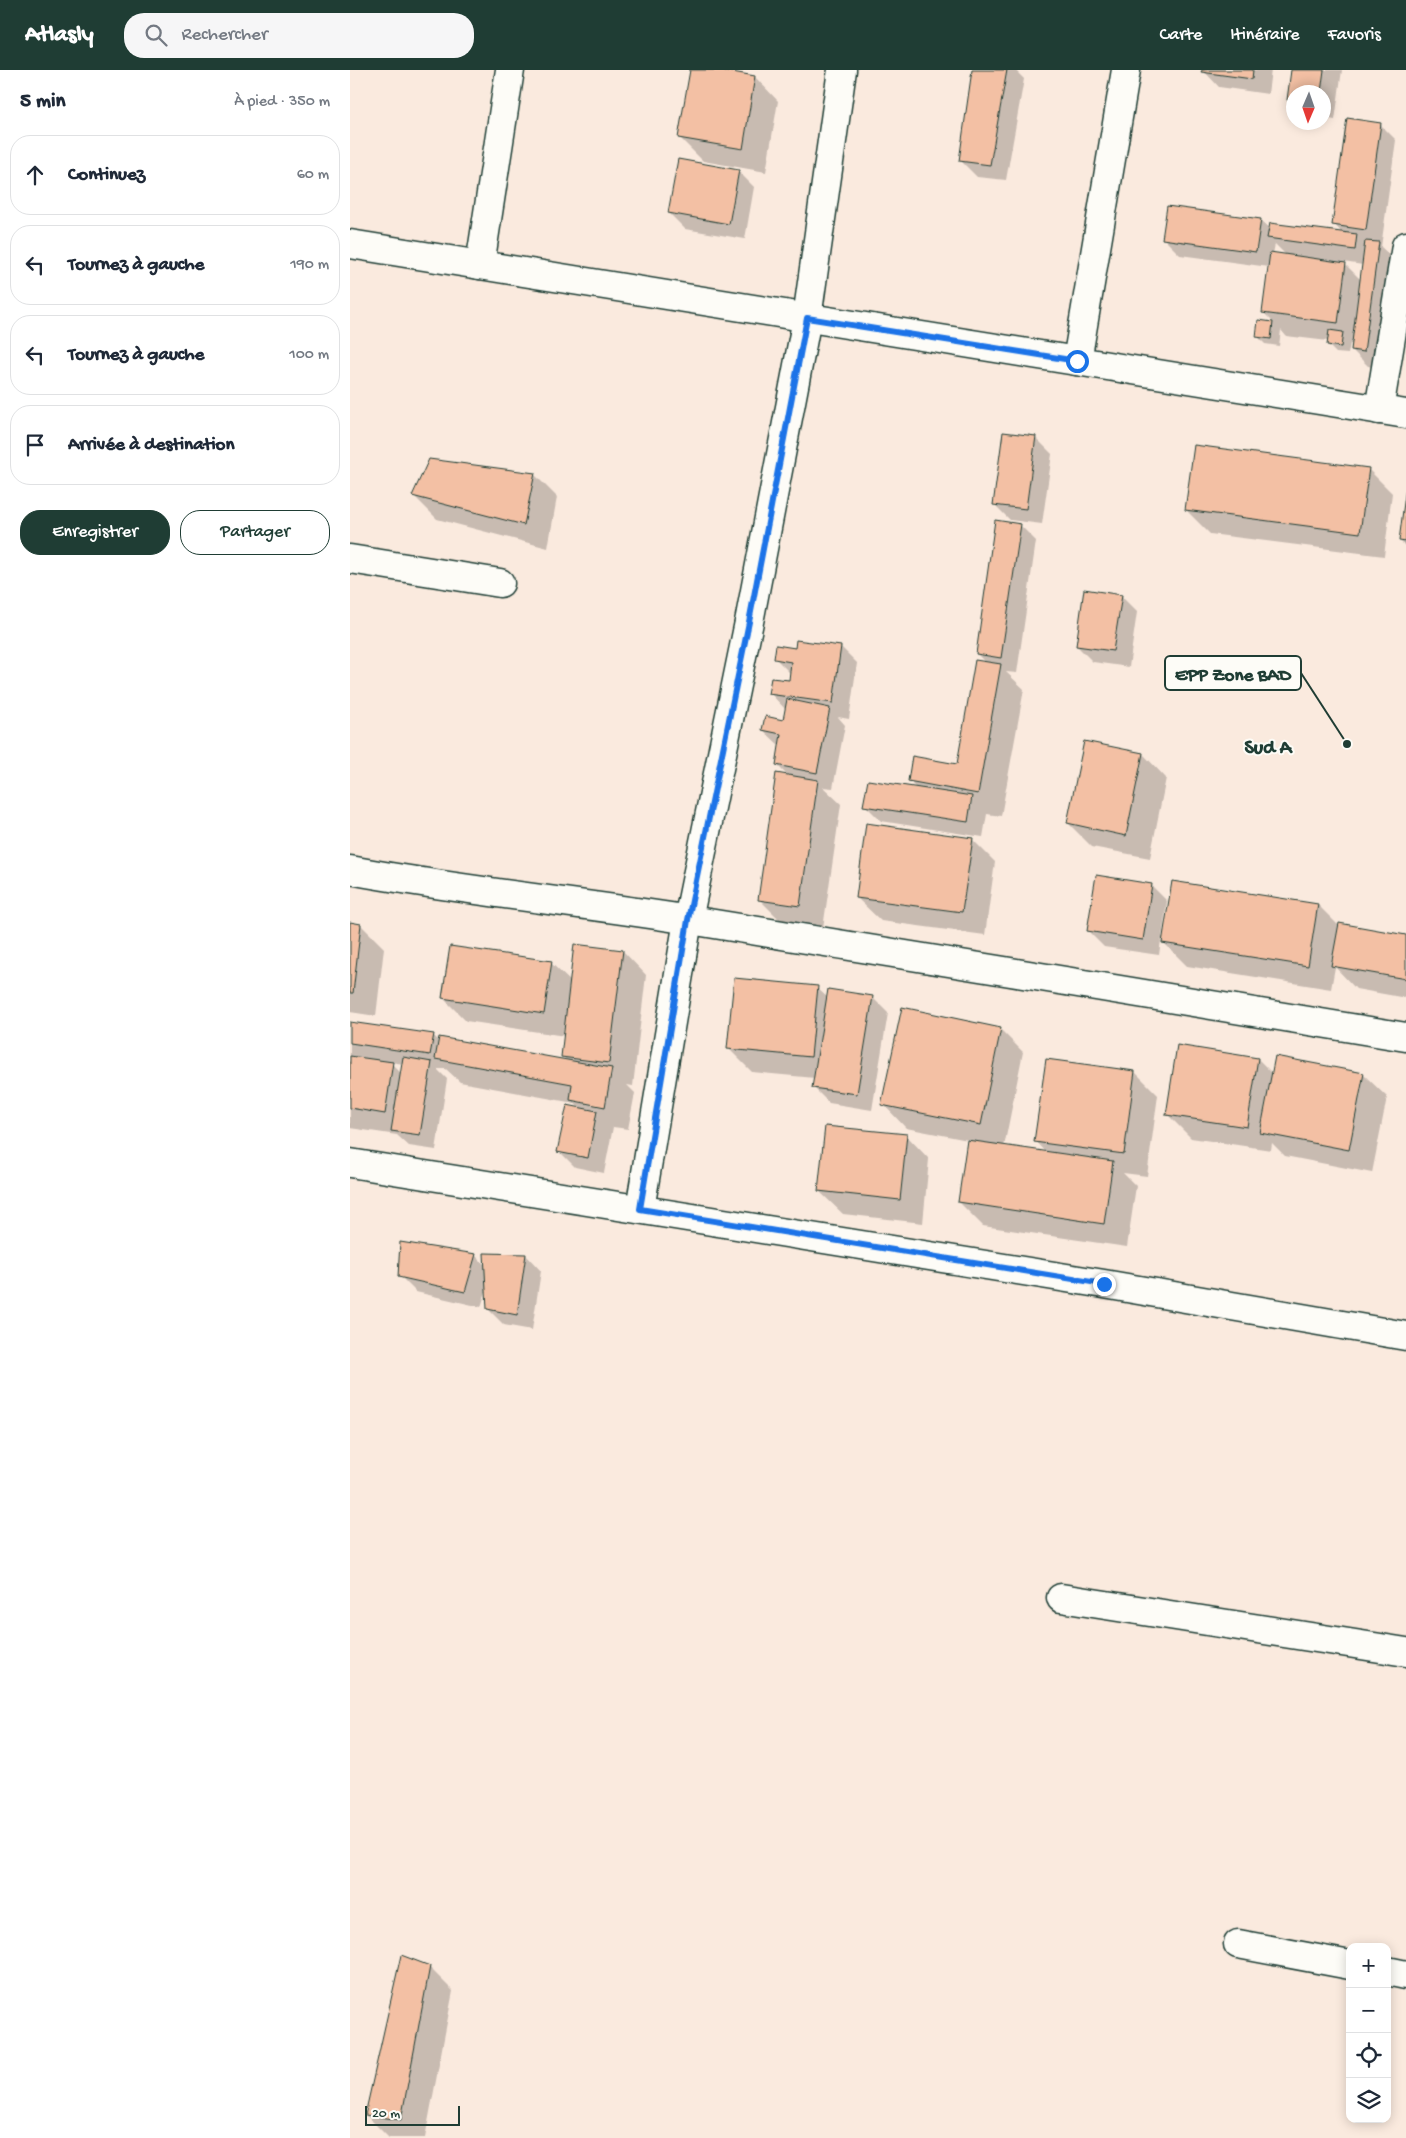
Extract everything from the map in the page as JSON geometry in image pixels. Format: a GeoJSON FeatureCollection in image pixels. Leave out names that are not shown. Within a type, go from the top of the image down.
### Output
{"type":"FeatureCollection","features":[{"type":"Feature","properties":{"kind":"street"},"geometry":{"type":"LineString","coordinates":[[480,265],[510,70]]}},
{"type":"Feature","properties":{"kind":"street"},"geometry":{"type":"LineString","coordinates":[[640,1209],[688,920],[750,617],[807,318],[842,70]]}},
{"type":"Feature","properties":{"kind":"street"},"geometry":{"type":"LineString","coordinates":[[1077,361],[1126,70]]}},
{"type":"Feature","properties":{"kind":"street"},"geometry":{"type":"LineString","coordinates":[[350,244],[1406,414]]}},
{"type":"Feature","properties":{"kind":"street"},"geometry":{"type":"LineString","coordinates":[[1380,410],[1406,246]]}},
{"type":"Feature","properties":{"kind":"street"},"geometry":{"type":"LineString","coordinates":[[350,559],[500,583]]}},
{"type":"Feature","properties":{"kind":"street"},"geometry":{"type":"LineString","coordinates":[[350,870],[413,882],[516,894],[688,920],[1406,1037]]}},
{"type":"Feature","properties":{"kind":"street"},"geometry":{"type":"LineString","coordinates":[[350,1163],[1095,1282],[1406,1336]]}},
{"type":"Feature","properties":{"kind":"street"},"geometry":{"type":"LineString","coordinates":[[1061,1598],[1406,1652]]}},
{"type":"Feature","properties":{"kind":"street"},"geometry":{"type":"LineString","coordinates":[[1238,1944],[1346,1964]]}},
{"type":"Feature","properties":{"kind":"street"},"geometry":{"type":"LineString","coordinates":[[1391,1973],[1406,1975]]}},
{"type":"Feature","properties":{"kind":"building"},"geometry":{"type":"Polygon","coordinates":[[[690,70],[721,70],[755,76],[743,149],[678,138],[690,70]]]}},
{"type":"Feature","properties":{"kind":"building"},"geometry":{"type":"Polygon","coordinates":[[[972,70],[1007,70],[990,165],[959,161],[972,70]]]}},
{"type":"Feature","properties":{"kind":"building"},"geometry":{"type":"Polygon","coordinates":[[[1202,70],[1253,70],[1252,79],[1201,72],[1202,70]]]}},
{"type":"Feature","properties":{"kind":"building"},"geometry":{"type":"Polygon","coordinates":[[[1291,70],[1324,70],[1322,85],[1289,85],[1291,70]]]}},
{"type":"Feature","properties":{"kind":"building"},"geometry":{"type":"Polygon","coordinates":[[[1347,118],[1381,123],[1366,230],[1332,225],[1347,118]]]}},
{"type":"Feature","properties":{"kind":"building"},"geometry":{"type":"Polygon","coordinates":[[[678,159],[739,170],[729,224],[668,213],[678,159]]]}},
{"type":"Feature","properties":{"kind":"building"},"geometry":{"type":"Polygon","coordinates":[[[1167,206],[1261,219],[1256,252],[1162,239],[1167,206]]]}},
{"type":"Feature","properties":{"kind":"building"},"geometry":{"type":"Polygon","coordinates":[[[1270,223],[1357,234],[1355,250],[1267,238],[1270,223]]]}},
{"type":"Feature","properties":{"kind":"building"},"geometry":{"type":"Polygon","coordinates":[[[1365,241],[1379,242],[1364,352],[1351,350],[1365,241]]]}},
{"type":"Feature","properties":{"kind":"building"},"geometry":{"type":"Polygon","coordinates":[[[1270,252],[1346,263],[1338,323],[1262,313],[1270,252]]]}},
{"type":"Feature","properties":{"kind":"building"},"geometry":{"type":"Polygon","coordinates":[[[1258,320],[1273,322],[1271,339],[1256,337],[1258,320]]]}},
{"type":"Feature","properties":{"kind":"building"},"geometry":{"type":"Polygon","coordinates":[[[1329,330],[1343,332],[1341,347],[1327,345],[1329,330]]]}},
{"type":"Feature","properties":{"kind":"building"},"geometry":{"type":"Polygon","coordinates":[[[1003,432],[1036,436],[1026,509],[993,505],[1003,432]]]}},
{"type":"Feature","properties":{"kind":"building"},"geometry":{"type":"Polygon","coordinates":[[[1194,445],[1369,468],[1360,533],[1185,510],[1194,445]]]}},
{"type":"Feature","properties":{"kind":"building"},"geometry":{"type":"Polygon","coordinates":[[[429,459],[535,473],[524,525],[412,496],[429,459]]]}},
{"type":"Feature","properties":{"kind":"building"},"geometry":{"type":"Polygon","coordinates":[[[1406,487],[1406,542],[1399,541],[1406,487]]]}},
{"type":"Feature","properties":{"kind":"building"},"geometry":{"type":"Polygon","coordinates":[[[995,520],[1021,524],[1001,658],[976,654],[995,520]]]}},
{"type":"Feature","properties":{"kind":"building"},"geometry":{"type":"Polygon","coordinates":[[[1084,589],[1122,595],[1113,651],[1076,646],[1084,589]]]}},
{"type":"Feature","properties":{"kind":"building"},"geometry":{"type":"Polygon","coordinates":[[[796,640],[841,646],[833,703],[768,694],[771,678],[789,680],[791,662],[774,659],[776,645],[795,648],[796,640]]]}},
{"type":"Feature","properties":{"kind":"building"},"geometry":{"type":"Polygon","coordinates":[[[975,660],[1001,664],[978,794],[908,781],[912,756],[957,764],[975,660]]]}},
{"type":"Feature","properties":{"kind":"building"},"geometry":{"type":"Polygon","coordinates":[[[787,699],[830,708],[817,773],[776,765],[781,734],[762,730],[765,716],[783,720],[787,699]]]}},
{"type":"Feature","properties":{"kind":"building"},"geometry":{"type":"Polygon","coordinates":[[[1084,741],[1143,753],[1126,836],[1067,823],[1084,741]]]}},
{"type":"Feature","properties":{"kind":"building"},"geometry":{"type":"Polygon","coordinates":[[[776,773],[818,780],[800,906],[758,900],[776,773]]]}},
{"type":"Feature","properties":{"kind":"building"},"geometry":{"type":"Polygon","coordinates":[[[868,780],[972,796],[968,822],[863,806],[868,780]]]}},
{"type":"Feature","properties":{"kind":"building"},"geometry":{"type":"Polygon","coordinates":[[[866,823],[973,838],[962,912],[856,898],[866,823]]]}},
{"type":"Feature","properties":{"kind":"building"},"geometry":{"type":"Polygon","coordinates":[[[1096,875],[1152,884],[1143,940],[1087,931],[1096,875]]]}},
{"type":"Feature","properties":{"kind":"building"},"geometry":{"type":"Polygon","coordinates":[[[1172,881],[1318,904],[1308,966],[1162,943],[1172,881]]]}},
{"type":"Feature","properties":{"kind":"building"},"geometry":{"type":"Polygon","coordinates":[[[350,922],[361,924],[353,993],[350,993],[350,922]]]}},
{"type":"Feature","properties":{"kind":"building"},"geometry":{"type":"Polygon","coordinates":[[[1339,923],[1406,935],[1406,979],[1331,966],[1339,923]]]}},
{"type":"Feature","properties":{"kind":"building"},"geometry":{"type":"Polygon","coordinates":[[[574,944],[623,950],[609,1063],[561,1057],[574,944]]]}},
{"type":"Feature","properties":{"kind":"building"},"geometry":{"type":"Polygon","coordinates":[[[450,946],[552,961],[544,1014],[442,998],[450,946]]]}},
{"type":"Feature","properties":{"kind":"building"},"geometry":{"type":"Polygon","coordinates":[[[734,978],[818,986],[811,1057],[727,1049],[734,978]]]}},
{"type":"Feature","properties":{"kind":"building"},"geometry":{"type":"Polygon","coordinates":[[[828,989],[873,996],[857,1094],[812,1088],[828,989]]]}},
{"type":"Feature","properties":{"kind":"building"},"geometry":{"type":"Polygon","coordinates":[[[902,1007],[1001,1028],[981,1125],[881,1105],[902,1007]]]}},
{"type":"Feature","properties":{"kind":"building"},"geometry":{"type":"Polygon","coordinates":[[[350,1022],[434,1034],[430,1055],[350,1043],[350,1022]]]}},
{"type":"Feature","properties":{"kind":"building"},"geometry":{"type":"Polygon","coordinates":[[[439,1037],[612,1068],[605,1107],[570,1100],[572,1084],[435,1059],[439,1037]]]}},
{"type":"Feature","properties":{"kind":"building"},"geometry":{"type":"Polygon","coordinates":[[[1177,1045],[1258,1058],[1247,1127],[1166,1115],[1177,1045]]]}},
{"type":"Feature","properties":{"kind":"building"},"geometry":{"type":"Polygon","coordinates":[[[350,1056],[393,1062],[385,1114],[350,1108],[350,1056]]]}},
{"type":"Feature","properties":{"kind":"building"},"geometry":{"type":"Polygon","coordinates":[[[1275,1056],[1364,1073],[1349,1150],[1260,1133],[1275,1056]]]}},
{"type":"Feature","properties":{"kind":"building"},"geometry":{"type":"Polygon","coordinates":[[[403,1057],[432,1062],[420,1135],[391,1131],[403,1057]]]}},
{"type":"Feature","properties":{"kind":"building"},"geometry":{"type":"Polygon","coordinates":[[[1046,1059],[1135,1071],[1124,1154],[1034,1142],[1046,1059]]]}},
{"type":"Feature","properties":{"kind":"building"},"geometry":{"type":"Polygon","coordinates":[[[567,1105],[597,1111],[588,1158],[557,1152],[567,1105]]]}},
{"type":"Feature","properties":{"kind":"building"},"geometry":{"type":"Polygon","coordinates":[[[825,1126],[907,1134],[900,1200],[818,1191],[825,1126]]]}},
{"type":"Feature","properties":{"kind":"building"},"geometry":{"type":"Polygon","coordinates":[[[967,1140],[1113,1161],[1104,1224],[958,1202],[967,1140]]]}},
{"type":"Feature","properties":{"kind":"building"},"geometry":{"type":"Polygon","coordinates":[[[400,1242],[476,1254],[465,1292],[398,1277],[400,1242]]]}},
{"type":"Feature","properties":{"kind":"building"},"geometry":{"type":"Polygon","coordinates":[[[484,1253],[526,1254],[517,1315],[487,1309],[484,1253]]]}},
{"type":"Feature","properties":{"kind":"building"},"geometry":{"type":"Polygon","coordinates":[[[401,1955],[430,1966],[401,2120],[365,2115],[401,1955]]]}},
{"type":"Feature","properties":{"kind":"place","name":"EPP Zone BAD"},"geometry":{"type":"Point","coordinates":[1347,744]}},
{"type":"Feature","properties":{"kind":"district","name":"Sud A"},"geometry":{"type":"Point","coordinates":[1268,749]}},
{"type":"Feature","properties":{"kind":"route"},"geometry":{"type":"LineString","coordinates":[[1077,361],[807,318],[750,617],[688,920],[640,1209],[1104,1284]]}}]}
